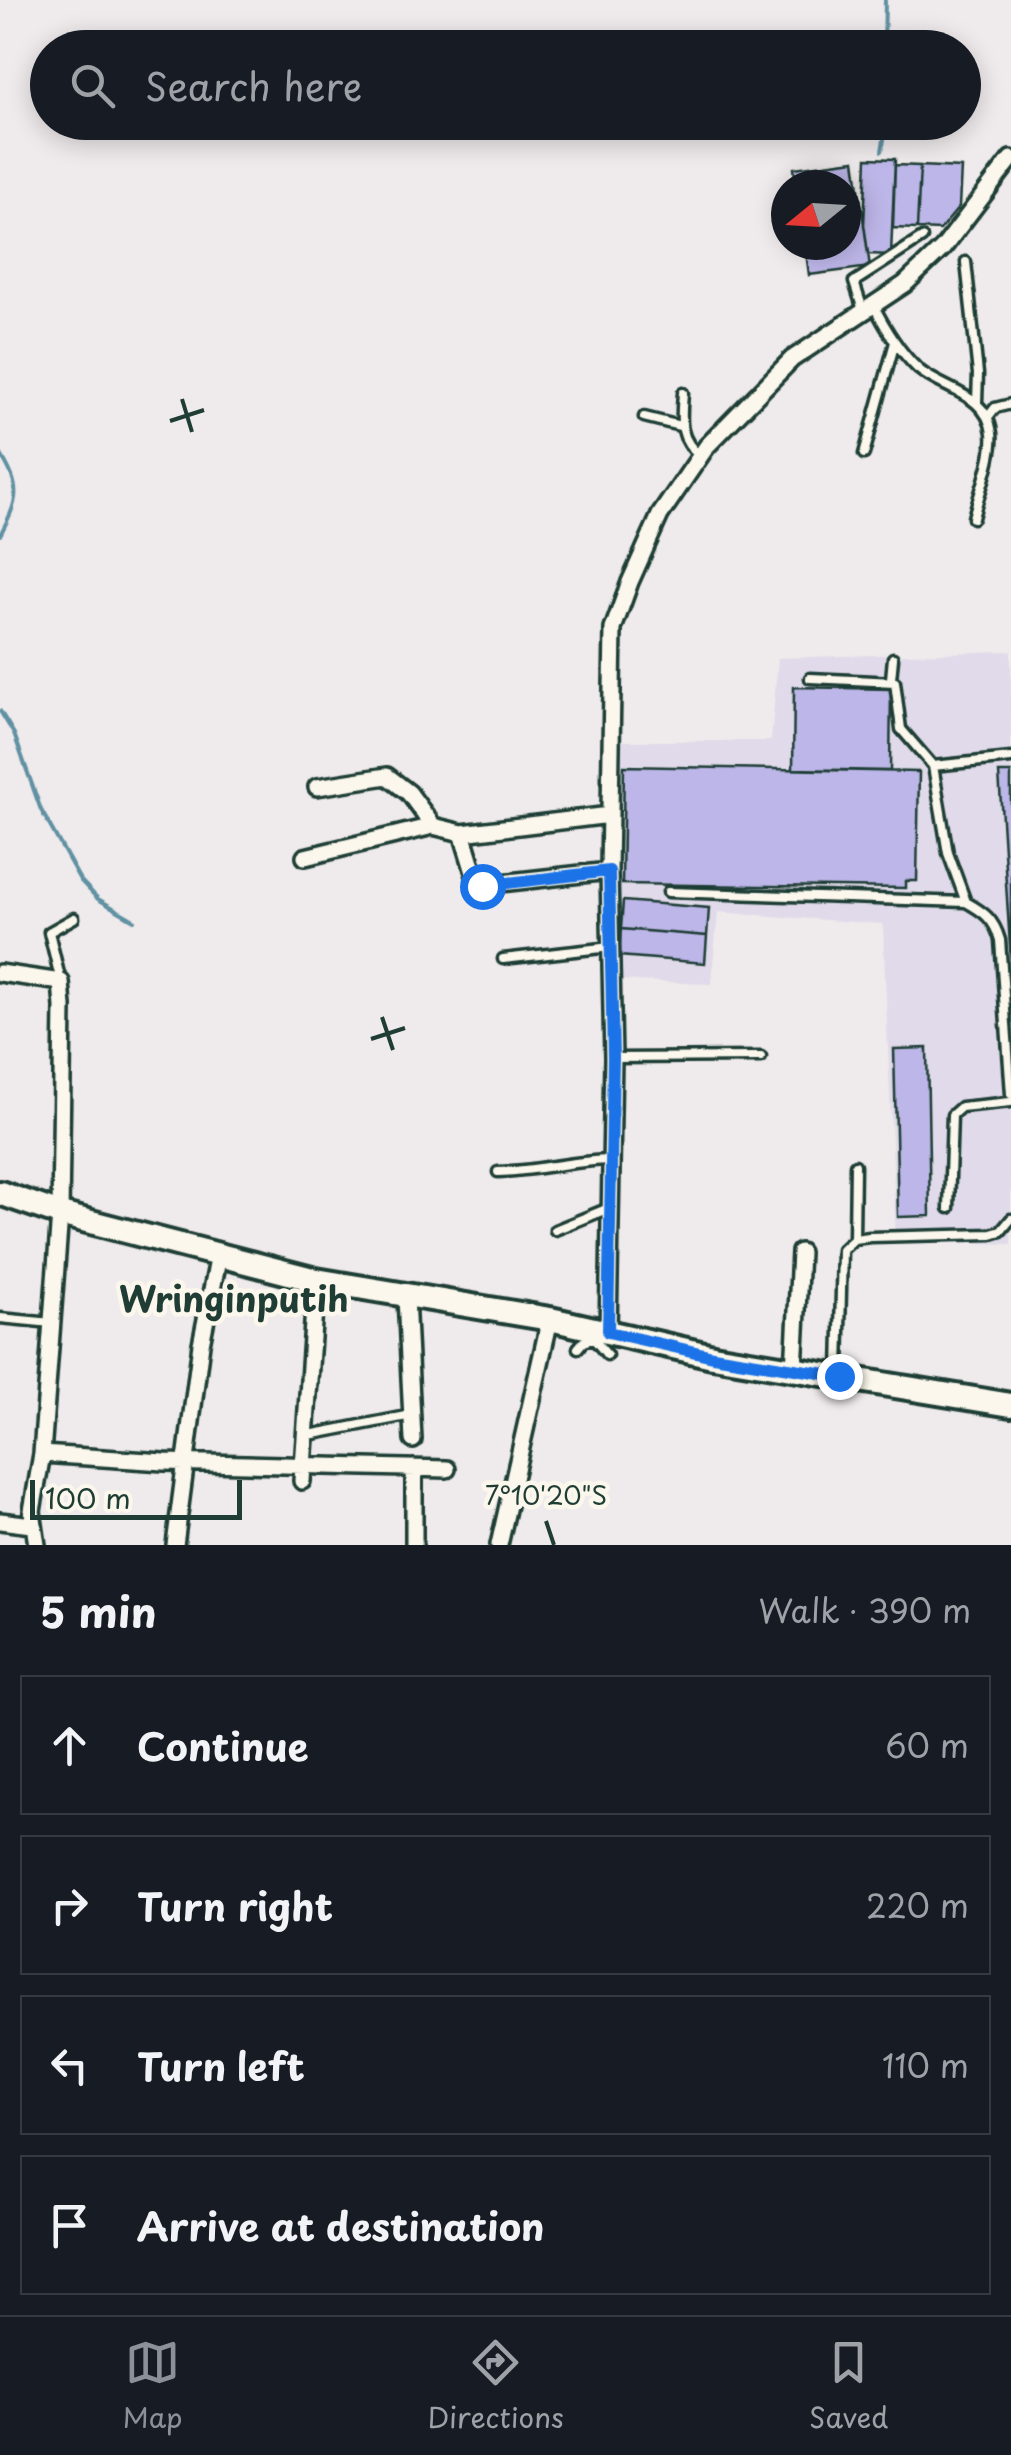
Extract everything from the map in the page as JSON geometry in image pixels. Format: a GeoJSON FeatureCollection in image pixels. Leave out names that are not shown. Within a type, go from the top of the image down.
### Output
{"type":"FeatureCollection","features":[{"type":"Feature","properties":{"kind":"main road"},"geometry":{"type":"LineString","coordinates":[[0,1193],[60,1214],[316,1280],[550,1318],[599,1339],[1011,1406]]}},
{"type":"Feature","properties":{"kind":"street"},"geometry":{"type":"LineString","coordinates":[[599,1339],[609,1208],[613,1058],[609,871],[613,629],[660,514],[700,456],[792,358],[905,284],[943,248],[1011,159]]}},
{"type":"Feature","properties":{"kind":"street"},"geometry":{"type":"LineString","coordinates":[[317,787],[387,776],[409,793],[433,826]]}},
{"type":"Feature","properties":{"kind":"street"},"geometry":{"type":"LineString","coordinates":[[305,857],[433,826],[462,833],[610,814]]}},
{"type":"Feature","properties":{"kind":"street"},"geometry":{"type":"LineString","coordinates":[[462,833],[477,882],[482,886],[609,871]]}},
{"type":"Feature","properties":{"kind":"street"},"geometry":{"type":"LineString","coordinates":[[0,973],[61,982],[64,1007],[60,1214],[42,1454],[32,1524],[37,1545]]}},
{"type":"Feature","properties":{"kind":"street"},"geometry":{"type":"LineString","coordinates":[[794,1370],[800,1252]]}},
{"type":"Feature","properties":{"kind":"street"},"geometry":{"type":"LineString","coordinates":[[175,1545],[201,1344],[219,1255]]}},
{"type":"Feature","properties":{"kind":"street"},"geometry":{"type":"LineString","coordinates":[[302,1481],[316,1280]]}},
{"type":"Feature","properties":{"kind":"street"},"geometry":{"type":"LineString","coordinates":[[406,1297],[413,1440]]}},
{"type":"Feature","properties":{"kind":"street"},"geometry":{"type":"LineString","coordinates":[[499,1545],[550,1318]]}},
{"type":"Feature","properties":{"kind":"street"},"geometry":{"type":"LineString","coordinates":[[42,1454],[447,1469]]}},
{"type":"Feature","properties":{"kind":"street"},"geometry":{"type":"LineString","coordinates":[[414,1468],[414,1545]]}},
{"type":"Feature","properties":{"kind":"street"},"geometry":{"type":"LineString","coordinates":[[0,1521],[32,1524]]}},
{"type":"Feature","properties":{"kind":"lane"},"geometry":{"type":"LineString","coordinates":[[922,238],[854,282],[895,342],[932,380],[977,402],[988,417],[993,436],[973,518]]}},
{"type":"Feature","properties":{"kind":"lane"},"geometry":{"type":"LineString","coordinates":[[966,262],[978,374],[977,402]]}},
{"type":"Feature","properties":{"kind":"lane"},"geometry":{"type":"LineString","coordinates":[[864,454],[895,342]]}},
{"type":"Feature","properties":{"kind":"lane"},"geometry":{"type":"LineString","coordinates":[[684,393],[680,426],[684,440],[700,456]]}},
{"type":"Feature","properties":{"kind":"lane"},"geometry":{"type":"LineString","coordinates":[[988,417],[995,408],[1011,404]]}},
{"type":"Feature","properties":{"kind":"lane"},"geometry":{"type":"LineString","coordinates":[[644,418],[680,426]]}},
{"type":"Feature","properties":{"kind":"lane"},"geometry":{"type":"LineString","coordinates":[[890,680],[893,658]]}},
{"type":"Feature","properties":{"kind":"lane"},"geometry":{"type":"LineString","coordinates":[[810,678],[895,682],[901,729],[932,766],[948,853],[966,902]]}},
{"type":"Feature","properties":{"kind":"lane"},"geometry":{"type":"LineString","coordinates":[[932,766],[1011,758]]}},
{"type":"Feature","properties":{"kind":"lane"},"geometry":{"type":"LineString","coordinates":[[668,892],[966,902],[992,920],[1000,940],[1011,1094]]}},
{"type":"Feature","properties":{"kind":"lane"},"geometry":{"type":"LineString","coordinates":[[61,982],[49,932],[74,918]]}},
{"type":"Feature","properties":{"kind":"lane"},"geometry":{"type":"LineString","coordinates":[[502,959],[611,947]]}},
{"type":"Feature","properties":{"kind":"lane"},"geometry":{"type":"LineString","coordinates":[[613,1058],[761,1056]]}},
{"type":"Feature","properties":{"kind":"lane"},"geometry":{"type":"LineString","coordinates":[[949,1208],[952,1115],[961,1106],[1011,1102]]}},
{"type":"Feature","properties":{"kind":"lane"},"geometry":{"type":"LineString","coordinates":[[498,1172],[529,1172],[587,1160],[610,1160]]}},
{"type":"Feature","properties":{"kind":"lane"},"geometry":{"type":"LineString","coordinates":[[854,1239],[855,1165]]}},
{"type":"Feature","properties":{"kind":"lane"},"geometry":{"type":"LineString","coordinates":[[555,1230],[609,1208]]}},
{"type":"Feature","properties":{"kind":"lane"},"geometry":{"type":"LineString","coordinates":[[839,1376],[842,1250],[854,1239],[990,1234],[1002,1231],[1011,1219]]}},
{"type":"Feature","properties":{"kind":"lane"},"geometry":{"type":"LineString","coordinates":[[0,1318],[52,1323]]}},
{"type":"Feature","properties":{"kind":"lane"},"geometry":{"type":"LineString","coordinates":[[578,1348],[583,1342],[599,1339]]}},
{"type":"Feature","properties":{"kind":"lane"},"geometry":{"type":"LineString","coordinates":[[304,1436],[412,1415]]}},
{"type":"Feature","properties":{"kind":"shaded area"},"geometry":{"type":"Polygon","coordinates":[[[1011,651],[1011,1244],[896,1241],[883,924],[718,912],[711,984],[615,980],[619,741],[771,741],[778,658],[1011,651]]]}},
{"type":"Feature","properties":{"kind":"building"},"geometry":{"type":"Polygon","coordinates":[[[867,158],[895,159],[891,255],[868,254],[864,225],[867,158]]]}},
{"type":"Feature","properties":{"kind":"building"},"geometry":{"type":"Polygon","coordinates":[[[855,160],[856,170],[794,170],[855,160]]]}},
{"type":"Feature","properties":{"kind":"building"},"geometry":{"type":"Polygon","coordinates":[[[895,165],[920,166],[917,229],[893,228],[895,165]]]}},
{"type":"Feature","properties":{"kind":"building"},"geometry":{"type":"Polygon","coordinates":[[[920,166],[961,168],[959,207],[940,230],[917,229],[920,166]]]}},
{"type":"Feature","properties":{"kind":"building"},"geometry":{"type":"Polygon","coordinates":[[[861,203],[870,267],[809,275],[807,260],[861,260],[861,203]]]}},
{"type":"Feature","properties":{"kind":"building"},"geometry":{"type":"Polygon","coordinates":[[[794,687],[891,689],[890,771],[793,769],[794,687]]]}},
{"type":"Feature","properties":{"kind":"building"},"geometry":{"type":"Polygon","coordinates":[[[624,766],[919,772],[917,881],[906,881],[906,888],[622,884],[624,766]]]}},
{"type":"Feature","properties":{"kind":"building"},"geometry":{"type":"Polygon","coordinates":[[[999,773],[1011,773],[1011,962],[999,773]]]}},
{"type":"Feature","properties":{"kind":"building"},"geometry":{"type":"Polygon","coordinates":[[[623,901],[709,908],[707,936],[621,929],[623,901]]]}},
{"type":"Feature","properties":{"kind":"building"},"geometry":{"type":"Polygon","coordinates":[[[621,929],[707,936],[705,963],[619,956],[621,929]]]}},
{"type":"Feature","properties":{"kind":"building"},"geometry":{"type":"Polygon","coordinates":[[[927,1048],[930,1216],[898,1217],[894,1049],[927,1048]]]}},
{"type":"Feature","properties":{"kind":"waterway"},"geometry":{"type":"LineString","coordinates":[[884,30],[885,0]]}},
{"type":"Feature","properties":{"kind":"waterway"},"geometry":{"type":"LineString","coordinates":[[882,151],[884,140]]}},
{"type":"Feature","properties":{"kind":"waterway"},"geometry":{"type":"LineString","coordinates":[[0,453],[15,485],[14,503],[0,535]]}},
{"type":"Feature","properties":{"kind":"waterway"},"geometry":{"type":"LineString","coordinates":[[0,711],[14,734],[41,810],[80,880],[98,899],[134,920]]}},
{"type":"Feature","properties":{"kind":"district","name":"Wringinputih"},"geometry":{"type":"Point","coordinates":[234,1297]}},
{"type":"Feature","properties":{"kind":"route"},"geometry":{"type":"LineString","coordinates":[[482,886],[609,871],[613,1058],[608,1332],[713,1356],[839,1376]]}}]}
